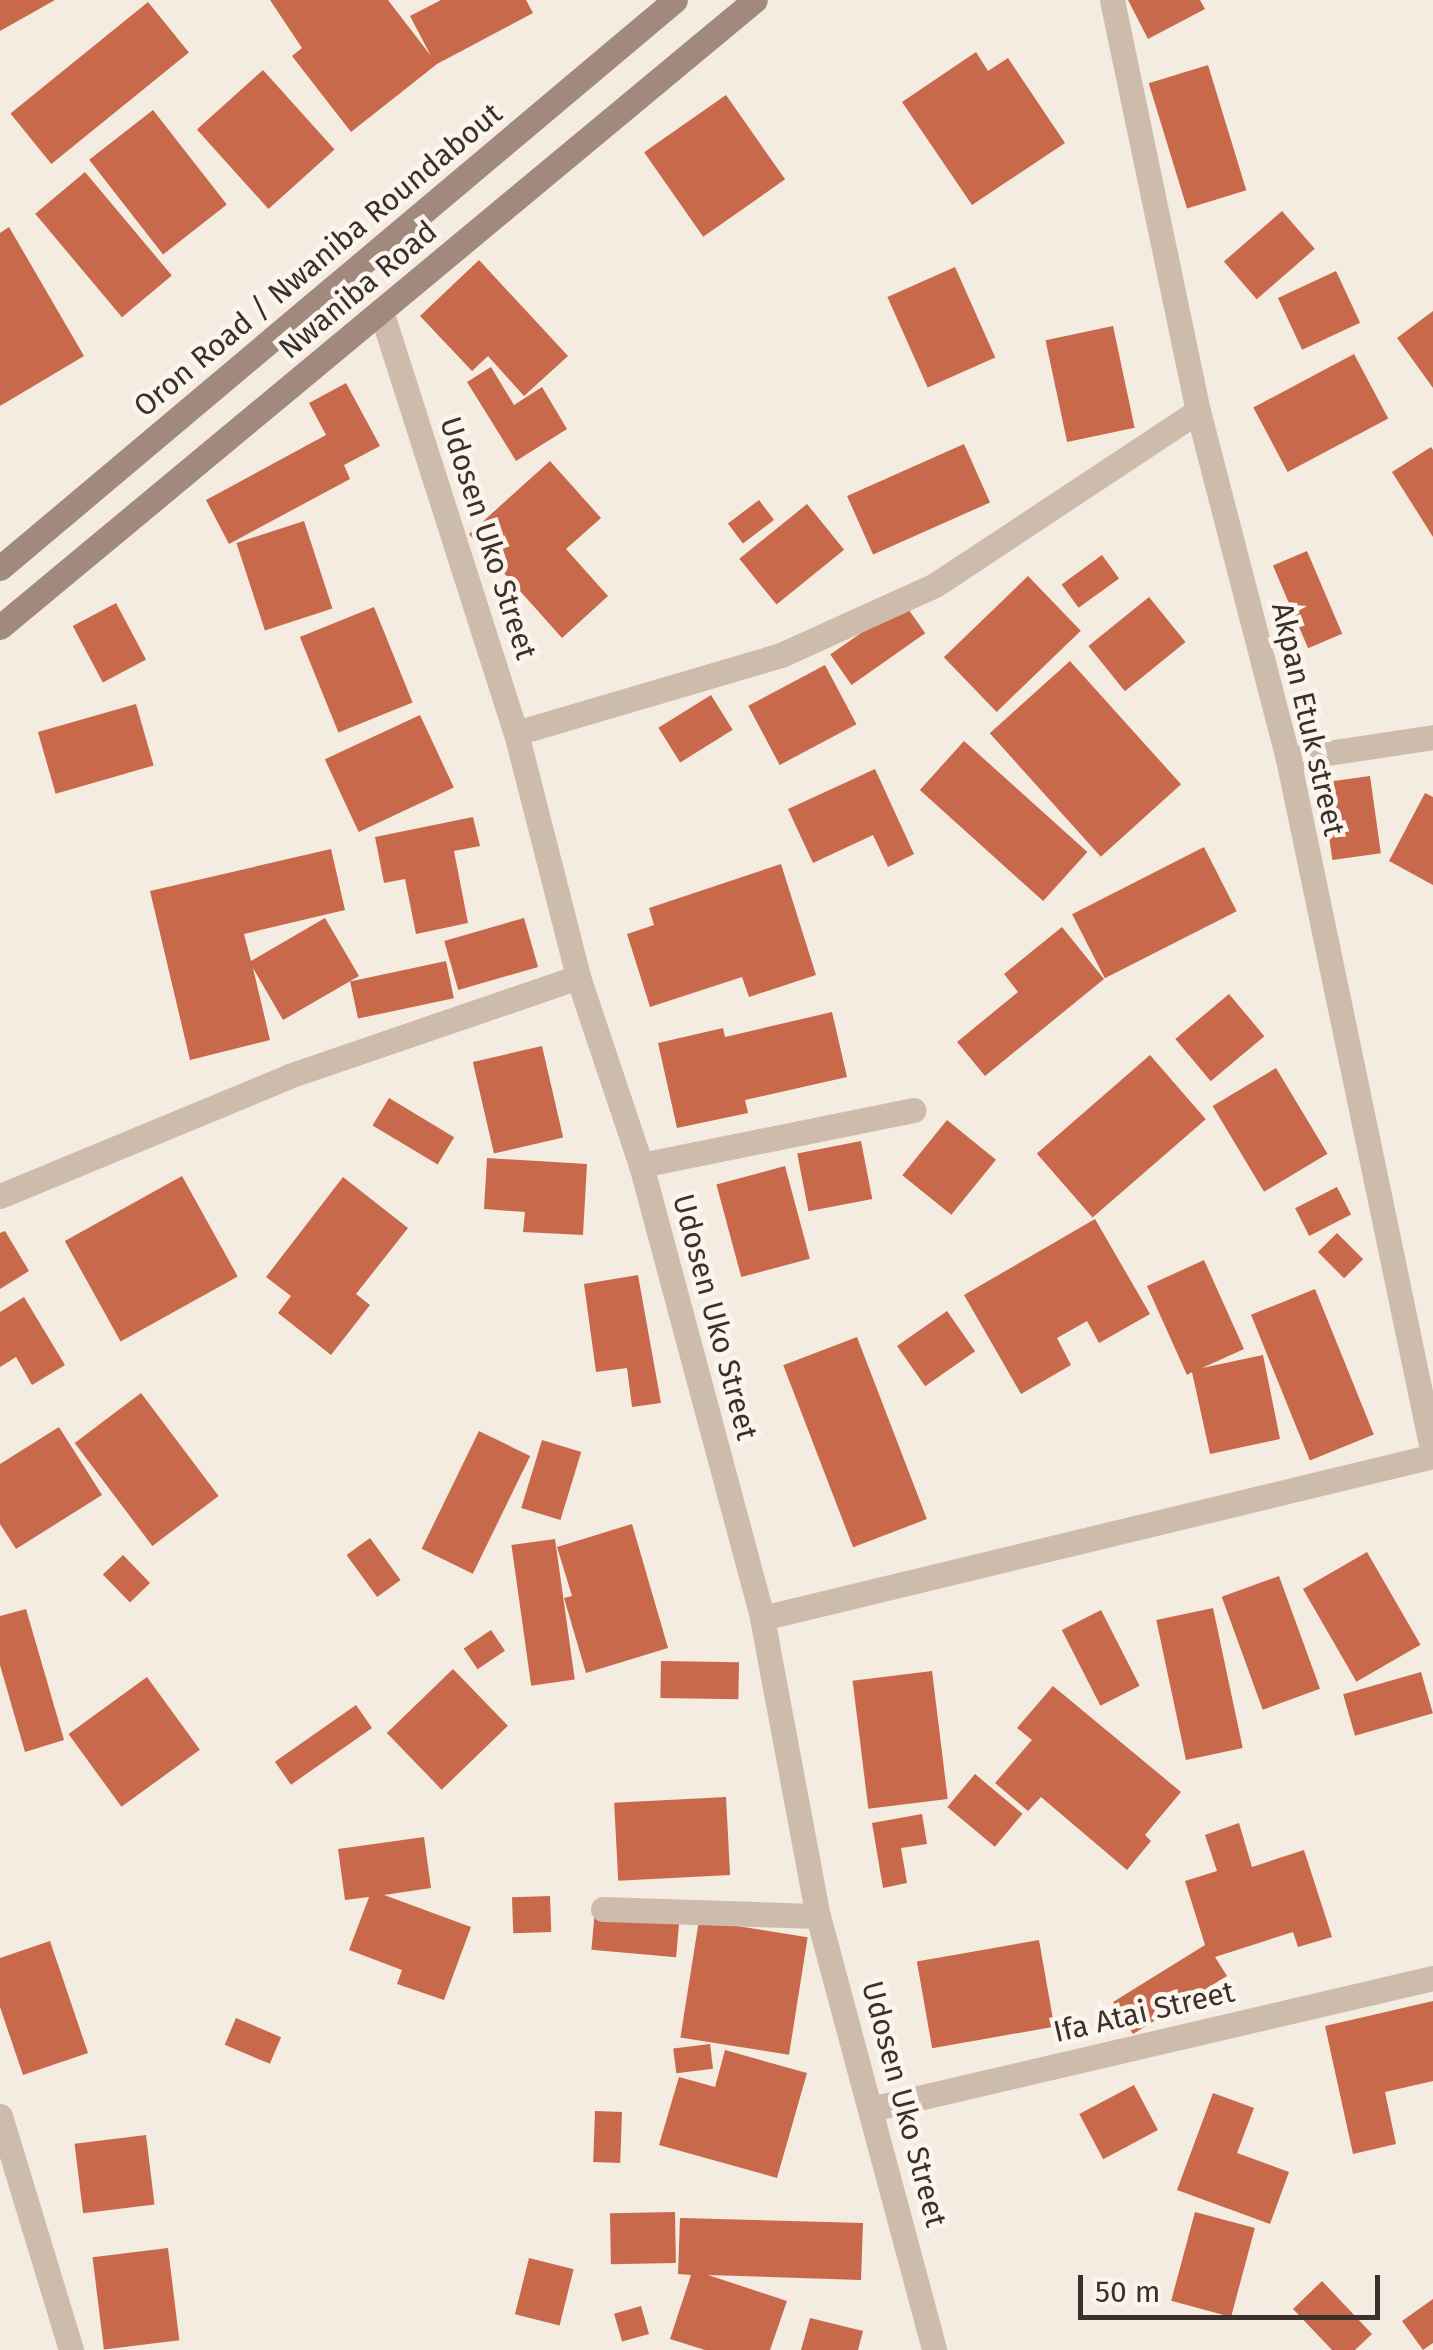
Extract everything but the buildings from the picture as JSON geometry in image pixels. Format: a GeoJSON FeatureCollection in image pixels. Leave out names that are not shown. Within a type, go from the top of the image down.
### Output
{"type":"FeatureCollection","features":[{"type":"Feature","properties":{"kind":"main road","name":"Oron Road / Nwaniba Roundabout"},"geometry":{"type":"LineString","coordinates":[[0,568],[675,0]]}},
{"type":"Feature","properties":{"kind":"main road","name":"Nwaniba Road"},"geometry":{"type":"LineString","coordinates":[[0,626],[382,314],[755,0]]}},
{"type":"Feature","properties":{"kind":"street","name":"Akpan Etuk street"},"geometry":{"type":"LineString","coordinates":[[1112,0],[1198,410],[1288,758],[1433,1455]]}},
{"type":"Feature","properties":{"kind":"street","name":"Udosen Uko Street"},"geometry":{"type":"LineString","coordinates":[[382,314],[516,733],[578,977],[640,1164],[762,1618],[818,1916],[934,2350]]}},
{"type":"Feature","properties":{"kind":"street"},"geometry":{"type":"LineString","coordinates":[[516,733],[781,656],[935,585],[1198,410]]}},
{"type":"Feature","properties":{"kind":"street"},"geometry":{"type":"LineString","coordinates":[[1288,758],[1433,737]]}},
{"type":"Feature","properties":{"kind":"street"},"geometry":{"type":"LineString","coordinates":[[0,1196],[201,1110],[578,977]]}},
{"type":"Feature","properties":{"kind":"street"},"geometry":{"type":"LineString","coordinates":[[640,1164],[914,1110]]}},
{"type":"Feature","properties":{"kind":"street"},"geometry":{"type":"LineString","coordinates":[[762,1618],[1433,1455]]}},
{"type":"Feature","properties":{"kind":"street"},"geometry":{"type":"LineString","coordinates":[[603,1909],[818,1916]]}},
{"type":"Feature","properties":{"kind":"street","name":"Ifa Atai Street"},"geometry":{"type":"LineString","coordinates":[[870,2109],[1433,1978]]}},
{"type":"Feature","properties":{"kind":"street"},"geometry":{"type":"LineString","coordinates":[[0,2116],[71,2350]]}}]}
